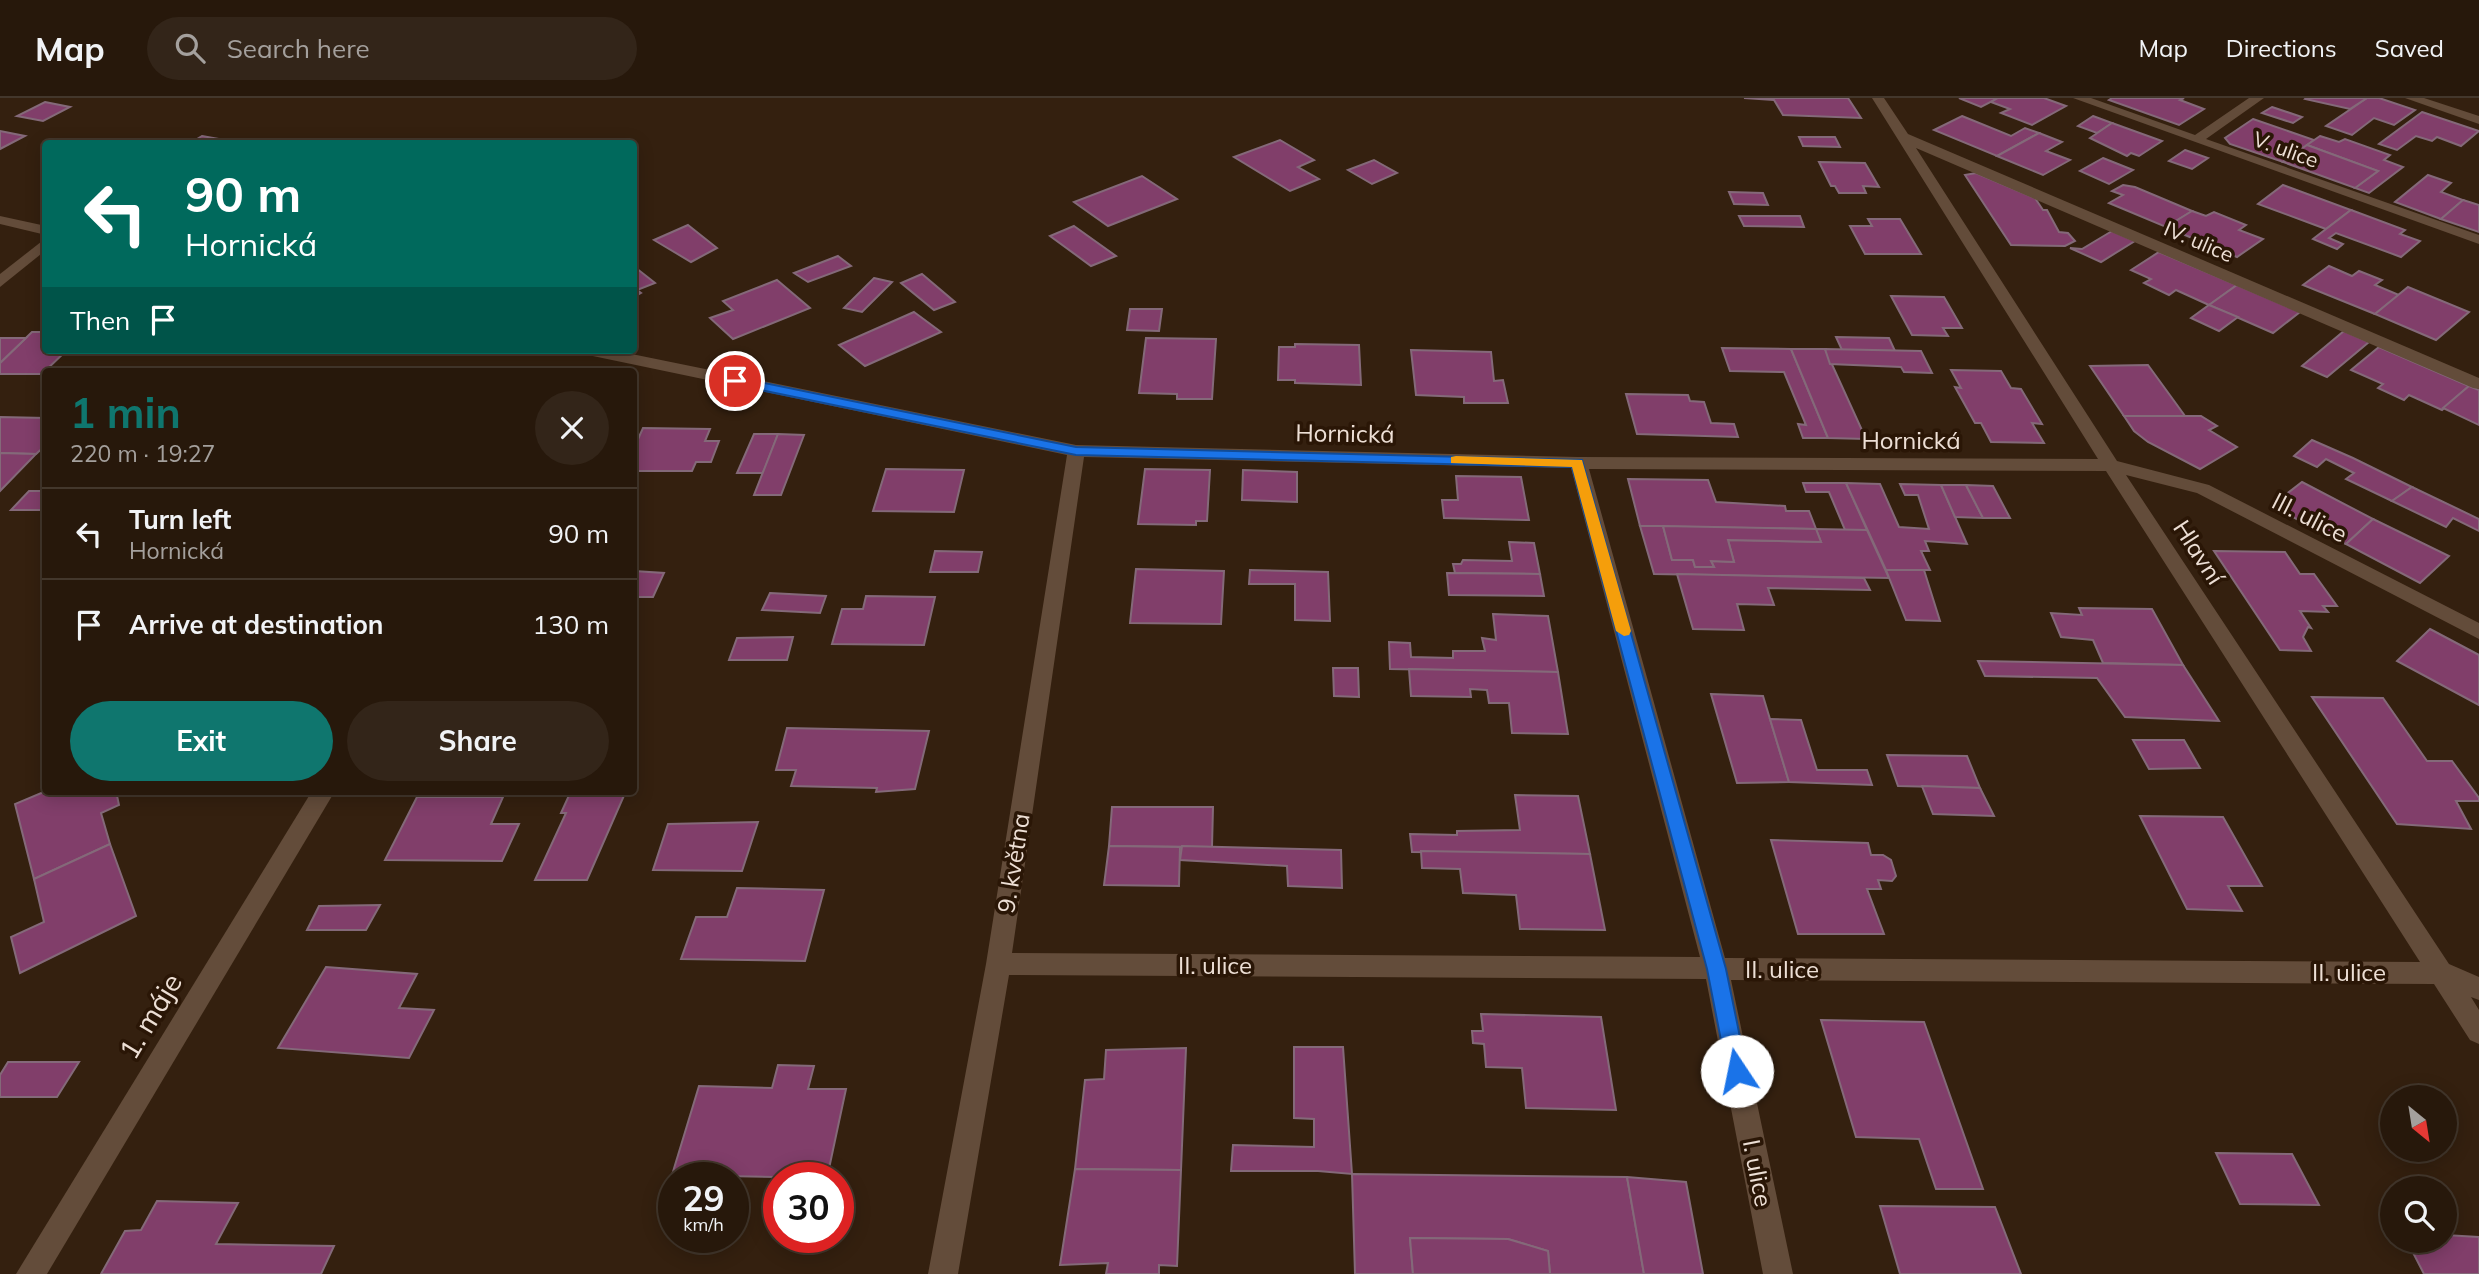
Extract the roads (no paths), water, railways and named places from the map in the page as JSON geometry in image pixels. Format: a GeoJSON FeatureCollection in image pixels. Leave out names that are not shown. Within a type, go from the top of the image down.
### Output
{"type":"FeatureCollection","features":[{"type":"Feature","properties":{"kind":"street","name":"Hlavní"},"geometry":{"type":"LineString","coordinates":[[1878,98],[2111,465],[2479,1032]]}},
{"type":"Feature","properties":{"kind":"street","name":"V. ulice"},"geometry":{"type":"LineString","coordinates":[[2079,98],[2479,240]]}},
{"type":"Feature","properties":{"kind":"street"},"geometry":{"type":"LineString","coordinates":[[2197,139],[2258,98]]}},
{"type":"Feature","properties":{"kind":"street"},"geometry":{"type":"LineString","coordinates":[[2411,98],[2479,120]]}},
{"type":"Feature","properties":{"kind":"street","name":"IV. ulice"},"geometry":{"type":"LineString","coordinates":[[1903,137],[2479,384]]}},
{"type":"Feature","properties":{"kind":"street"},"geometry":{"type":"LineString","coordinates":[[0,220],[42,230]]}},
{"type":"Feature","properties":{"kind":"street"},"geometry":{"type":"LineString","coordinates":[[0,282],[42,245]]}},
{"type":"Feature","properties":{"kind":"street","name":"Hornická"},"geometry":{"type":"LineString","coordinates":[[598,354],[625,365],[1076,451],[1578,463],[2111,465]]}},
{"type":"Feature","properties":{"kind":"street","name":"9. května"},"geometry":{"type":"LineString","coordinates":[[943,1274],[998,964],[1076,451]]}},
{"type":"Feature","properties":{"kind":"street","name":"I. ulice"},"geometry":{"type":"LineString","coordinates":[[1578,463],[1716,969],[1778,1274]]}},
{"type":"Feature","properties":{"kind":"street","name":"III. ulice"},"geometry":{"type":"LineString","coordinates":[[2111,465],[2203,489],[2479,632]]}},
{"type":"Feature","properties":{"kind":"street","name":"1. máje"},"geometry":{"type":"LineString","coordinates":[[31,1274],[322,795]]}},
{"type":"Feature","properties":{"kind":"street","name":"II. ulice"},"geometry":{"type":"LineString","coordinates":[[998,964],[2443,973],[2479,989]]}}]}
